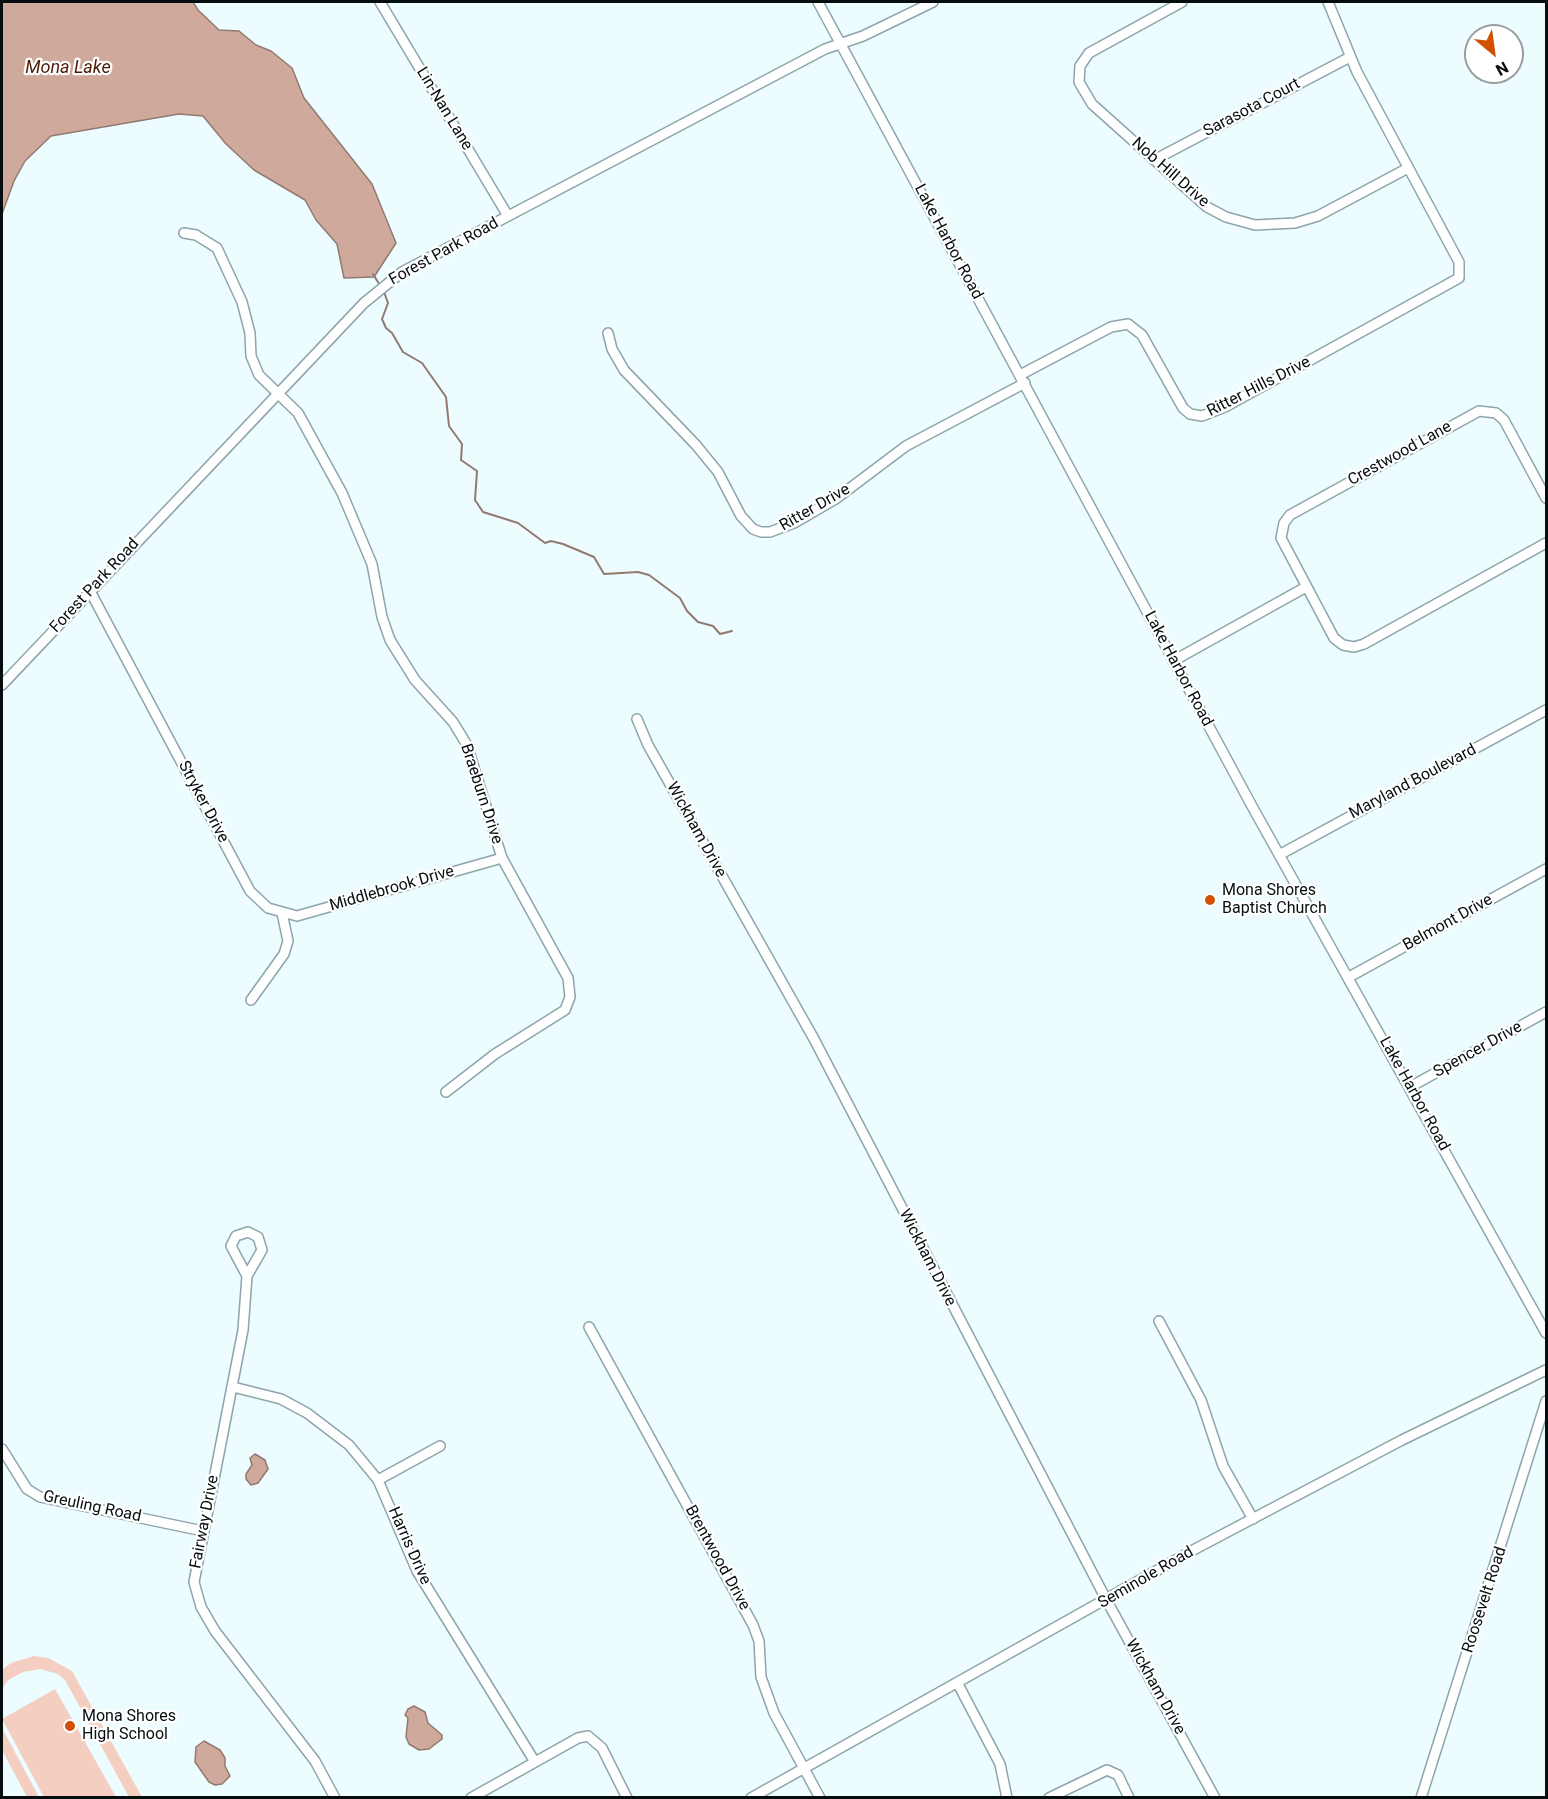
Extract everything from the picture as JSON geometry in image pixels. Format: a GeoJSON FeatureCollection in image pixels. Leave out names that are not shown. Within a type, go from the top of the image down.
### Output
{"type":"FeatureCollection","features":[{"type":"Feature","properties":{"kind":"street","name":"Lin-Nan Lane"},"geometry":{"type":"LineString","coordinates":[[380,2],[508,216]]}},
{"type":"Feature","properties":{"kind":"street","name":"Lake Harbor Road"},"geometry":{"type":"LineString","coordinates":[[818,2],[1279,855],[1546,1333]]}},
{"type":"Feature","properties":{"kind":"street","name":"Forest Park Road"},"geometry":{"type":"LineString","coordinates":[[2,685],[371,296],[395,277],[666,130],[840,42],[863,36],[933,2]]}},
{"type":"Feature","properties":{"kind":"street","name":"Nob Hill Drive"},"geometry":{"type":"LineString","coordinates":[[1182,2],[1089,53],[1083,59],[1079,82],[1086,98],[1207,207],[1238,221],[1268,225],[1295,223],[1318,216],[1408,168]]}},
{"type":"Feature","properties":{"kind":"street"},"geometry":{"type":"LineString","coordinates":[[1328,2],[1350,57],[1408,168]]}},
{"type":"Feature","properties":{"kind":"street","name":"Sarasota Court"},"geometry":{"type":"LineString","coordinates":[[1155,160],[1350,57]]}},
{"type":"Feature","properties":{"kind":"street","name":"Ritter Hills Drive"},"geometry":{"type":"LineString","coordinates":[[1022,379],[1111,327],[1128,324],[1142,335],[1183,408],[1190,414],[1202,416],[1225,407],[1454,283],[1459,278],[1459,262],[1408,168]]}},
{"type":"Feature","properties":{"kind":"street","name":"Braeburn Drive"},"geometry":{"type":"LineString","coordinates":[[184,234],[196,235],[217,248],[242,302],[250,333],[251,356],[259,375],[298,413],[353,514],[372,564],[382,616],[390,640],[415,680],[453,723],[467,745],[502,858],[568,978],[570,997],[565,1010],[495,1054],[446,1092]]}},
{"type":"Feature","properties":{"kind":"street","name":"Ritter Drive"},"geometry":{"type":"LineString","coordinates":[[608,333],[612,349],[624,370],[696,445],[718,472],[741,516],[753,529],[761,532],[778,530],[837,498],[906,446],[1022,379]]}},
{"type":"Feature","properties":{"kind":"street","name":"Crestwood Lane"},"geometry":{"type":"LineString","coordinates":[[1546,498],[1504,420],[1496,413],[1479,411],[1287,518],[1282,530],[1283,543],[1334,638],[1343,645],[1354,647],[1364,644],[1546,543]]}},
{"type":"Feature","properties":{"kind":"street"},"geometry":{"type":"LineString","coordinates":[[1173,661],[1306,587]]}},
{"type":"Feature","properties":{"kind":"street","name":"Stryker Drive"},"geometry":{"type":"LineString","coordinates":[[90,591],[250,891],[268,908],[282,913]]}},
{"type":"Feature","properties":{"kind":"street","name":"Maryland Boulevard"},"geometry":{"type":"LineString","coordinates":[[1279,855],[1546,710]]}},
{"type":"Feature","properties":{"kind":"street","name":"Wickham Drive"},"geometry":{"type":"LineString","coordinates":[[637,719],[648,745],[814,1039],[1107,1601],[1215,1797]]}},
{"type":"Feature","properties":{"kind":"street","name":"Middlebrook Drive"},"geometry":{"type":"LineString","coordinates":[[282,913],[297,916],[502,858]]}},
{"type":"Feature","properties":{"kind":"street","name":"Belmont Drive"},"geometry":{"type":"LineString","coordinates":[[1349,977],[1546,869]]}},
{"type":"Feature","properties":{"kind":"street"},"geometry":{"type":"LineString","coordinates":[[251,1000],[284,954],[288,941],[282,913]]}},
{"type":"Feature","properties":{"kind":"street","name":"Spencer Drive"},"geometry":{"type":"LineString","coordinates":[[1410,1087],[1546,1012]]}},
{"type":"Feature","properties":{"kind":"street","name":"Fairway Drive"},"geometry":{"type":"LineString","coordinates":[[247,1276],[231,1246],[236,1236],[248,1232],[258,1237],[262,1246],[261,1253],[247,1276],[243,1330],[194,1582],[201,1607],[215,1631],[315,1761],[335,1797]]}},
{"type":"Feature","properties":{"kind":"street"},"geometry":{"type":"LineString","coordinates":[[1160,1321],[1201,1400],[1223,1466],[1253,1519]]}},
{"type":"Feature","properties":{"kind":"street","name":"Brentwood Drive"},"geometry":{"type":"LineString","coordinates":[[589,1327],[753,1624],[759,1641],[761,1677],[774,1713],[820,1797]]}},
{"type":"Feature","properties":{"kind":"street","name":"Seminole Road"},"geometry":{"type":"LineString","coordinates":[[751,1797],[1253,1519],[1402,1440],[1546,1370]]}},
{"type":"Feature","properties":{"kind":"street","name":"Harris Drive"},"geometry":{"type":"LineString","coordinates":[[233,1387],[281,1399],[308,1413],[349,1445],[378,1480],[417,1571],[535,1762]]}},
{"type":"Feature","properties":{"kind":"street","name":"Roosevelt Road"},"geometry":{"type":"LineString","coordinates":[[1421,1797],[1546,1401]]}},
{"type":"Feature","properties":{"kind":"street"},"geometry":{"type":"LineString","coordinates":[[378,1480],[440,1446]]}},
{"type":"Feature","properties":{"kind":"street","name":"Greuling Road"},"geometry":{"type":"LineString","coordinates":[[2,1450],[27,1489],[40,1497],[203,1531]]}},
{"type":"Feature","properties":{"kind":"street"},"geometry":{"type":"LineString","coordinates":[[958,1684],[1000,1764],[1007,1797]]}},
{"type":"Feature","properties":{"kind":"street"},"geometry":{"type":"LineString","coordinates":[[471,1797],[578,1738],[588,1736],[597,1742],[627,1797]]}},
{"type":"Feature","properties":{"kind":"street"},"geometry":{"type":"LineString","coordinates":[[1049,1797],[1107,1770],[1118,1775],[1129,1797]]}},
{"type":"Feature","properties":{"kind":"shaded area"},"geometry":{"type":"Polygon","coordinates":[[[34,1656],[48,1658],[72,1671],[142,1797],[129,1797],[65,1680],[58,1674],[40,1669],[23,1672],[8,1680],[2,1689],[2,1670],[11,1663],[34,1656]]]}},
{"type":"Feature","properties":{"kind":"shaded area"},"geometry":{"type":"Polygon","coordinates":[[[55,1689],[116,1797],[44,1797],[2,1719],[55,1689]]]}},
{"type":"Feature","properties":{"kind":"shaded area"},"geometry":{"type":"Polygon","coordinates":[[[2,1728],[39,1797],[27,1797],[2,1750],[2,1728]]]}},
{"type":"Feature","properties":{"kind":"water","name":"Mona Lake"},"geometry":{"type":"Polygon","coordinates":[[[2,2],[193,2],[219,30],[239,31],[256,45],[271,51],[292,68],[304,98],[372,184],[396,243],[374,277],[344,278],[337,244],[316,220],[305,200],[254,170],[226,144],[203,116],[179,114],[51,136],[25,161],[14,181],[2,214],[2,2]]]}},
{"type":"Feature","properties":{"kind":"water"},"geometry":{"type":"Polygon","coordinates":[[[255,1454],[265,1460],[268,1469],[258,1483],[251,1485],[246,1479],[246,1474],[252,1465],[250,1458],[255,1454]]]}},
{"type":"Feature","properties":{"kind":"water"},"geometry":{"type":"Polygon","coordinates":[[[414,1706],[425,1712],[428,1723],[442,1735],[442,1739],[429,1749],[419,1750],[409,1744],[406,1737],[408,1718],[405,1715],[408,1709],[414,1706]]]}},
{"type":"Feature","properties":{"kind":"water"},"geometry":{"type":"Polygon","coordinates":[[[204,1741],[220,1750],[225,1758],[225,1766],[230,1776],[222,1784],[215,1785],[209,1782],[195,1762],[196,1747],[204,1741]]]}},
{"type":"Feature","properties":{"kind":"waterway"},"geometry":{"type":"LineString","coordinates":[[373,274],[381,287]]}},
{"type":"Feature","properties":{"kind":"waterway"},"geometry":{"type":"LineString","coordinates":[[384,292],[388,303],[382,319],[386,328],[392,333],[403,352],[422,363],[446,397],[449,426],[462,444],[461,460],[477,471],[475,500],[483,512],[518,523],[545,543],[551,541],[563,544],[594,557],[604,574],[638,572],[649,575],[680,598],[687,611],[698,622],[713,626],[720,634],[732,631]]}},
{"type":"Feature","properties":{"kind":"place","name":"Mona Shores Baptist Church"},"geometry":{"type":"Point","coordinates":[1210,900]}},
{"type":"Feature","properties":{"kind":"place","name":"Mona Shores High School"},"geometry":{"type":"Point","coordinates":[70,1726]}}]}
